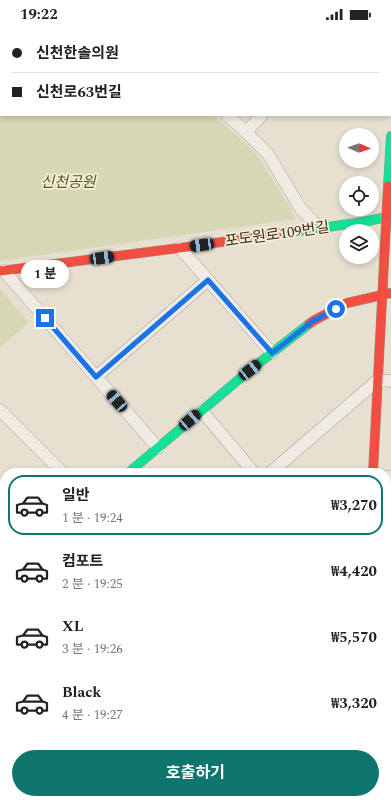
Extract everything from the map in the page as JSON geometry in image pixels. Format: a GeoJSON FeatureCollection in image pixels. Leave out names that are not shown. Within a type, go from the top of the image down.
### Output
{"type":"FeatureCollection","features":[{"type":"Feature","properties":{"kind":"street"},"geometry":{"type":"LineString","coordinates":[[228,116],[268,154],[301,209],[319,228]]}},
{"type":"Feature","properties":{"kind":"street"},"geometry":{"type":"LineString","coordinates":[[246,132],[261,116]]}},
{"type":"Feature","properties":{"kind":"street"},"geometry":{"type":"LineString","coordinates":[[373,468],[378,380],[387,294],[387,217],[391,136]]}},
{"type":"Feature","properties":{"kind":"street","name":"포도원로109번길"},"geometry":{"type":"LineString","coordinates":[[2,271],[180,248],[387,217]]}},
{"type":"Feature","properties":{"kind":"street"},"geometry":{"type":"LineString","coordinates":[[180,248],[272,353]]}},
{"type":"Feature","properties":{"kind":"street"},"geometry":{"type":"LineString","coordinates":[[2,271],[158,448]]}},
{"type":"Feature","properties":{"kind":"street"},"geometry":{"type":"LineString","coordinates":[[96,377],[208,280]]}},
{"type":"Feature","properties":{"kind":"street"},"geometry":{"type":"LineString","coordinates":[[134,468],[250,370],[313,321],[347,303],[387,294]]}},
{"type":"Feature","properties":{"kind":"street"},"geometry":{"type":"LineString","coordinates":[[276,468],[378,380],[391,381]]}},
{"type":"Feature","properties":{"kind":"street"},"geometry":{"type":"LineString","coordinates":[[202,411],[250,468]]}},
{"type":"Feature","properties":{"kind":"street"},"geometry":{"type":"LineString","coordinates":[[2,414],[58,468]]}},
{"type":"Feature","properties":{"kind":"green space","name":"신천공원"},"geometry":{"type":"Polygon","coordinates":[[[0,116],[214,116],[258,156],[291,209],[295,219],[0,261],[0,116]]]}},
{"type":"Feature","properties":{"kind":"green space"},"geometry":{"type":"Polygon","coordinates":[[[0,289],[29,322],[0,348],[0,289]]]}},
{"type":"Feature","properties":{"kind":"traffic: fast"},"geometry":{"type":"LineString","coordinates":[[388,186],[391,136]]}},
{"type":"Feature","properties":{"kind":"traffic: fast"},"geometry":{"type":"LineString","coordinates":[[277,234],[363,222],[387,217]]}},
{"type":"Feature","properties":{"kind":"traffic: fast"},"geometry":{"type":"LineString","coordinates":[[134,468],[250,370],[309,324]]}},
{"type":"Feature","properties":{"kind":"traffic: jam"},"geometry":{"type":"LineString","coordinates":[[373,468],[388,186]]}},
{"type":"Feature","properties":{"kind":"traffic: jam"},"geometry":{"type":"LineString","coordinates":[[0,271],[277,234]]}},
{"type":"Feature","properties":{"kind":"traffic: jam"},"geometry":{"type":"LineString","coordinates":[[309,324],[347,303],[391,293]]}},
{"type":"Feature","properties":{"kind":"route"},"geometry":{"type":"LineString","coordinates":[[45,318],[96,377],[208,280],[272,353],[313,321],[336,309]]}}]}
